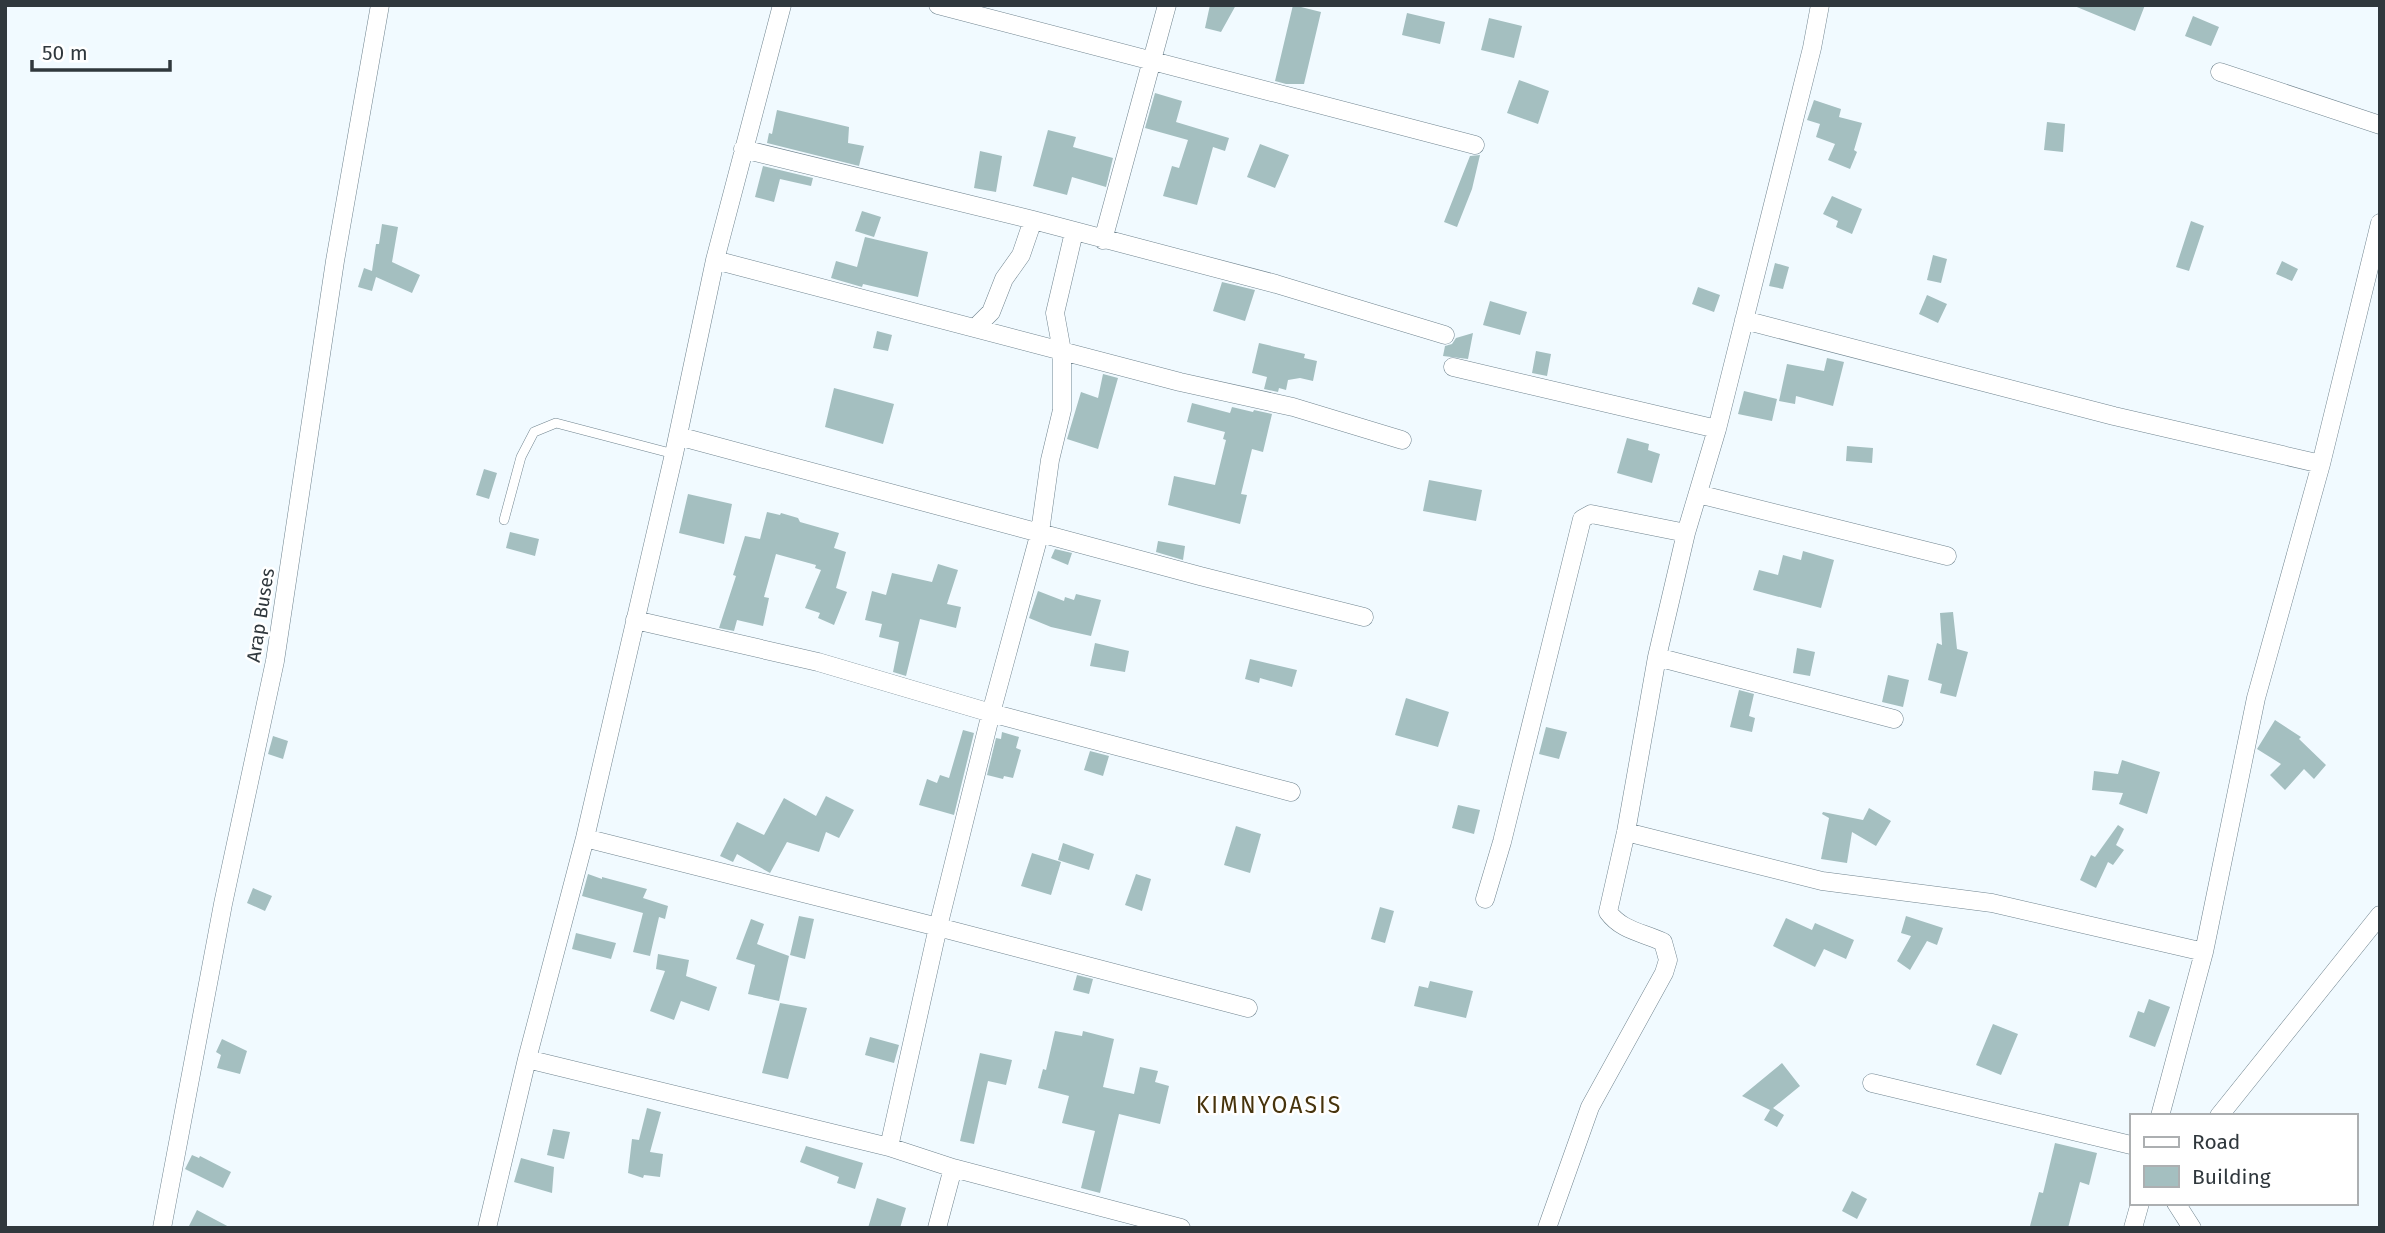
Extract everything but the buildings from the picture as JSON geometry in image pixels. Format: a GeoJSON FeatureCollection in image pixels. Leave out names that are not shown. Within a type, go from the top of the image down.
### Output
{"type":"FeatureCollection","features":[{"type":"Feature","properties":{"kind":"street","name":"Arap Buses"},"geometry":{"type":"LineString","coordinates":[[162,1228],[223,904],[275,661],[335,261],[380,5]]}},
{"type":"Feature","properties":{"kind":"street"},"geometry":{"type":"LineString","coordinates":[[487,1228],[527,1059],[585,838],[674,454],[715,260],[782,5]]}},
{"type":"Feature","properties":{"kind":"street"},"geometry":{"type":"LineString","coordinates":[[937,5],[1475,145]]}},
{"type":"Feature","properties":{"kind":"street"},"geometry":{"type":"LineString","coordinates":[[1103,240],[1167,5]]}},
{"type":"Feature","properties":{"kind":"street"},"geometry":{"type":"LineString","coordinates":[[1547,1228],[1590,1107],[1659,982],[1668,960],[1663,942],[1627,929],[1608,912],[1626,832],[1657,657],[1686,533],[1717,429],[1812,48],[1820,5]]}},
{"type":"Feature","properties":{"kind":"street"},"geometry":{"type":"LineString","coordinates":[[2220,72],[2380,125]]}},
{"type":"Feature","properties":{"kind":"street"},"geometry":{"type":"LineString","coordinates":[[743,149],[1033,220],[1276,284],[1445,335]]}},
{"type":"Feature","properties":{"kind":"street"},"geometry":{"type":"LineString","coordinates":[[975,328],[991,312],[1004,279],[1021,255],[1033,220]]}},
{"type":"Feature","properties":{"kind":"street"},"geometry":{"type":"LineString","coordinates":[[2161,1114],[2204,952],[2256,698],[2321,464],[2380,223]]}},
{"type":"Feature","properties":{"kind":"street"},"geometry":{"type":"LineString","coordinates":[[889,1147],[938,927],[991,713],[1040,532],[1050,460],[1062,410],[1062,351],[1055,313],[1074,232]]}},
{"type":"Feature","properties":{"kind":"street"},"geometry":{"type":"LineString","coordinates":[[715,260],[1180,382],[1293,407],[1402,439]]}},
{"type":"Feature","properties":{"kind":"street"},"geometry":{"type":"LineString","coordinates":[[1744,320],[2114,416],[2321,464]]}},
{"type":"Feature","properties":{"kind":"street"},"geometry":{"type":"LineString","coordinates":[[1453,367],[1717,429]]}},
{"type":"Feature","properties":{"kind":"street"},"geometry":{"type":"LineString","coordinates":[[678,436],[1199,576],[1364,617]]}},
{"type":"Feature","properties":{"kind":"street"},"geometry":{"type":"LineString","coordinates":[[1698,494],[1947,556]]}},
{"type":"Feature","properties":{"kind":"street"},"geometry":{"type":"LineString","coordinates":[[1485,899],[1502,842],[1582,519],[1591,514],[1686,533]]}},
{"type":"Feature","properties":{"kind":"street"},"geometry":{"type":"LineString","coordinates":[[635,620],[818,662],[991,713],[1292,792]]}},
{"type":"Feature","properties":{"kind":"street"},"geometry":{"type":"LineString","coordinates":[[1657,657],[1895,719]]}},
{"type":"Feature","properties":{"kind":"street"},"geometry":{"type":"LineString","coordinates":[[1626,832],[1822,881],[1992,904],[2204,952]]}},
{"type":"Feature","properties":{"kind":"street"},"geometry":{"type":"LineString","coordinates":[[585,838],[1248,1008]]}},
{"type":"Feature","properties":{"kind":"street"},"geometry":{"type":"LineString","coordinates":[[2221,1114],[2380,915]]}},
{"type":"Feature","properties":{"kind":"street"},"geometry":{"type":"LineString","coordinates":[[527,1059],[889,1147],[953,1168],[1181,1228]]}},
{"type":"Feature","properties":{"kind":"street"},"geometry":{"type":"LineString","coordinates":[[1872,1083],[2130,1145]]}},
{"type":"Feature","properties":{"kind":"street"},"geometry":{"type":"LineString","coordinates":[[937,1228],[953,1168]]}},
{"type":"Feature","properties":{"kind":"street"},"geometry":{"type":"LineString","coordinates":[[2133,1228],[2139,1205]]}},
{"type":"Feature","properties":{"kind":"street"},"geometry":{"type":"LineString","coordinates":[[2177,1205],[2192,1228]]}},
{"type":"Feature","properties":{"kind":"lane"},"geometry":{"type":"LineString","coordinates":[[504,520],[521,457],[534,432],[556,424],[674,454]]}},
{"type":"Feature","properties":{"kind":"district","name":"KIMNYOASIS"},"geometry":{"type":"Point","coordinates":[1269,1105]}}]}
